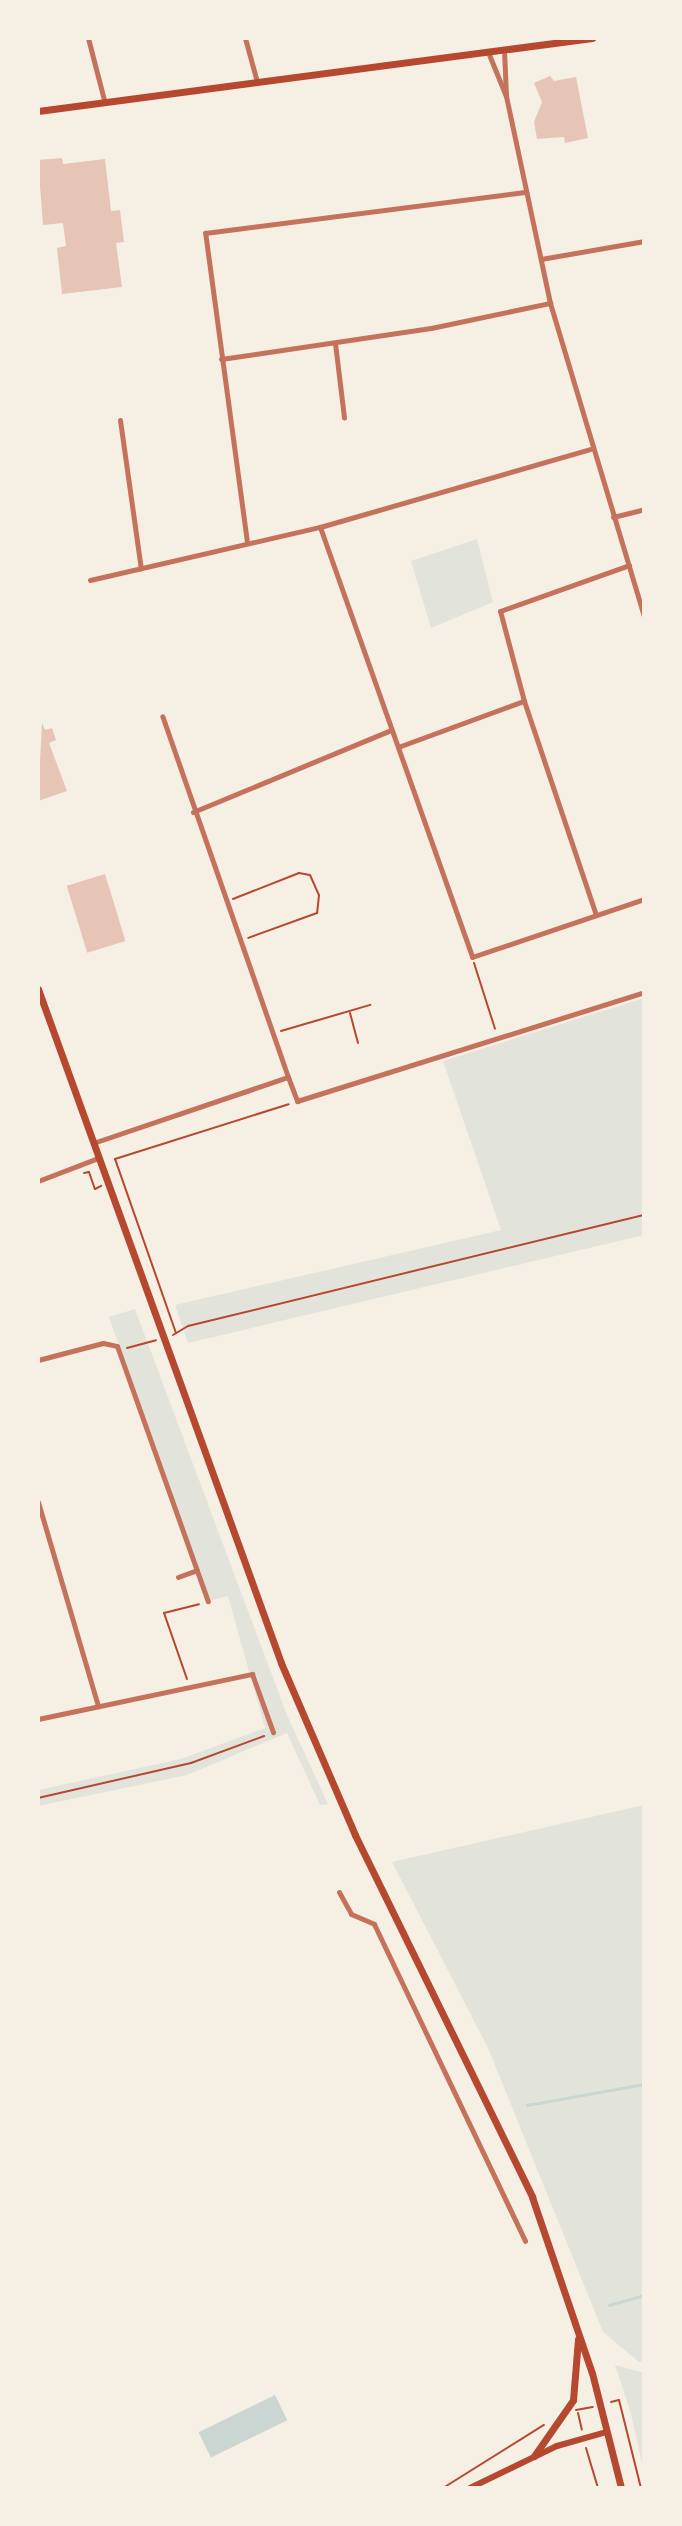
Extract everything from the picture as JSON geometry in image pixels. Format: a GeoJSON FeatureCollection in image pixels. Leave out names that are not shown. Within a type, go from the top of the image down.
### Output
{"type":"FeatureCollection","features":[{"type":"Feature","properties":{"kind":"main road"},"geometry":{"type":"LineString","coordinates":[[38,111],[592,38]]}},
{"type":"Feature","properties":{"kind":"main road"},"geometry":{"type":"LineString","coordinates":[[38,989],[281,1663],[355,1835],[532,2197],[578,2329],[621,2488]]}},
{"type":"Feature","properties":{"kind":"main road"},"geometry":{"type":"LineString","coordinates":[[534,2456],[573,2400],[578,2329]]}},
{"type":"Feature","properties":{"kind":"main road"},"geometry":{"type":"LineString","coordinates":[[470,2488],[534,2456],[606,2432]]}},
{"type":"Feature","properties":{"kind":"street"},"geometry":{"type":"LineString","coordinates":[[88,38],[104,100]]}},
{"type":"Feature","properties":{"kind":"street"},"geometry":{"type":"LineString","coordinates":[[245,38],[257,83]]}},
{"type":"Feature","properties":{"kind":"street"},"geometry":{"type":"LineString","coordinates":[[504,50],[506,96],[550,303],[590,449],[644,616]]}},
{"type":"Feature","properties":{"kind":"street"},"geometry":{"type":"LineString","coordinates":[[488,52],[506,96]]}},
{"type":"Feature","properties":{"kind":"street"},"geometry":{"type":"LineString","coordinates":[[247,542],[205,233],[526,192]]}},
{"type":"Feature","properties":{"kind":"street"},"geometry":{"type":"LineString","coordinates":[[541,259],[644,241]]}},
{"type":"Feature","properties":{"kind":"street"},"geometry":{"type":"LineString","coordinates":[[221,359],[335,343],[550,303]]}},
{"type":"Feature","properties":{"kind":"street"},"geometry":{"type":"LineString","coordinates":[[335,343],[344,417]]}},
{"type":"Feature","properties":{"kind":"street"},"geometry":{"type":"LineString","coordinates":[[120,420],[141,569]]}},
{"type":"Feature","properties":{"kind":"street"},"geometry":{"type":"LineString","coordinates":[[90,580],[320,527],[590,449]]}},
{"type":"Feature","properties":{"kind":"street"},"geometry":{"type":"LineString","coordinates":[[613,517],[644,509]]}},
{"type":"Feature","properties":{"kind":"street"},"geometry":{"type":"LineString","coordinates":[[320,527],[472,957],[644,899]]}},
{"type":"Feature","properties":{"kind":"street"},"geometry":{"type":"LineString","coordinates":[[596,915],[524,701],[500,611],[629,565]]}},
{"type":"Feature","properties":{"kind":"street"},"geometry":{"type":"LineString","coordinates":[[398,747],[524,701]]}},
{"type":"Feature","properties":{"kind":"street"},"geometry":{"type":"LineString","coordinates":[[162,716],[193,812],[297,1101],[644,992]]}},
{"type":"Feature","properties":{"kind":"street"},"geometry":{"type":"LineString","coordinates":[[193,812],[391,730]]}},
{"type":"Feature","properties":{"kind":"street"},"geometry":{"type":"LineString","coordinates":[[93,1143],[288,1077]]}},
{"type":"Feature","properties":{"kind":"street"},"geometry":{"type":"LineString","coordinates":[[38,1181],[98,1158]]}},
{"type":"Feature","properties":{"kind":"street"},"geometry":{"type":"LineString","coordinates":[[38,1360],[109,1342],[119,1350],[208,1601]]}},
{"type":"Feature","properties":{"kind":"street"},"geometry":{"type":"LineString","coordinates":[[38,1502],[98,1706]]}},
{"type":"Feature","properties":{"kind":"street"},"geometry":{"type":"LineString","coordinates":[[178,1577],[197,1570]]}},
{"type":"Feature","properties":{"kind":"street"},"geometry":{"type":"LineString","coordinates":[[38,1719],[252,1674],[273,1732]]}},
{"type":"Feature","properties":{"kind":"street"},"geometry":{"type":"LineString","coordinates":[[339,1892],[351,1914],[374,1924],[525,2241]]}},
{"type":"Feature","properties":{"kind":"path"},"geometry":{"type":"LineString","coordinates":[[225,901],[299,873],[310,875],[319,895],[317,913],[239,941]]}},
{"type":"Feature","properties":{"kind":"path"},"geometry":{"type":"LineString","coordinates":[[472,957],[498,1038]]}},
{"type":"Feature","properties":{"kind":"path"},"geometry":{"type":"LineString","coordinates":[[273,1035],[370,1005]]}},
{"type":"Feature","properties":{"kind":"path"},"geometry":{"type":"LineString","coordinates":[[350,1011],[358,1043]]}},
{"type":"Feature","properties":{"kind":"path"},"geometry":{"type":"LineString","coordinates":[[297,1101],[115,1159],[176,1334],[188,1326],[644,1215]]}},
{"type":"Feature","properties":{"kind":"path"},"geometry":{"type":"LineString","coordinates":[[89,1172],[95,1189]]}},
{"type":"Feature","properties":{"kind":"path"},"geometry":{"type":"LineString","coordinates":[[119,1350],[150,1342]]}},
{"type":"Feature","properties":{"kind":"path"},"geometry":{"type":"LineString","coordinates":[[189,1687],[164,1613],[208,1601]]}},
{"type":"Feature","properties":{"kind":"path"},"geometry":{"type":"LineString","coordinates":[[38,1798],[191,1763],[273,1732]]}},
{"type":"Feature","properties":{"kind":"path"},"geometry":{"type":"LineString","coordinates":[[619,2400],[641,2488]]}},
{"type":"Feature","properties":{"kind":"path"},"geometry":{"type":"LineString","coordinates":[[578,2411],[598,2488]]}},
{"type":"Feature","properties":{"kind":"path"},"geometry":{"type":"LineString","coordinates":[[443,2488],[548,2423]]}},
{"type":"Feature","properties":{"kind":"shaded area"},"geometry":{"type":"Polygon","coordinates":[[[477,539],[493,602],[431,628],[411,561],[477,539]]]}},
{"type":"Feature","properties":{"kind":"shaded area"},"geometry":{"type":"Polygon","coordinates":[[[644,998],[644,1235],[188,1343],[175,1305],[501,1230],[443,1061],[644,998]]]}},
{"type":"Feature","properties":{"kind":"shaded area"},"geometry":{"type":"Polygon","coordinates":[[[135,1309],[287,1715],[328,1804],[320,1805],[287,1733],[187,1775],[38,1806],[38,1790],[181,1759],[265,1728],[228,1596],[208,1601],[109,1317],[135,1309]]]}},
{"type":"Feature","properties":{"kind":"shaded area"},"geometry":{"type":"Polygon","coordinates":[[[644,1805],[644,2361],[639,2362],[603,2332],[488,2048],[392,1862],[644,1805]]]}},
{"type":"Feature","properties":{"kind":"shaded area"},"geometry":{"type":"Polygon","coordinates":[[[615,2365],[644,2373],[644,2472],[631,2414],[615,2365]]]}},
{"type":"Feature","properties":{"kind":"shaded area"},"geometry":{"type":"Polygon","coordinates":[[[275,2395],[287,2420],[211,2457],[199,2432],[275,2395]]]}},
{"type":"Feature","properties":{"kind":"building"},"geometry":{"type":"Polygon","coordinates":[[[550,76],[554,81],[576,77],[588,138],[565,143],[564,137],[537,139],[534,122],[542,102],[534,83],[550,76]]]}},
{"type":"Feature","properties":{"kind":"building"},"geometry":{"type":"Polygon","coordinates":[[[62,158],[63,164],[105,159],[111,211],[120,210],[124,242],[116,243],[122,287],[62,294],[57,248],[66,246],[63,223],[43,225],[38,160],[62,158]]]}},
{"type":"Feature","properties":{"kind":"building"},"geometry":{"type":"Polygon","coordinates":[[[42,723],[45,730],[52,728],[56,740],[49,743],[67,791],[38,801],[42,723]]]}},
{"type":"Feature","properties":{"kind":"building"},"geometry":{"type":"Polygon","coordinates":[[[105,874],[125,941],[87,953],[67,886],[105,874]]]}},
{"type":"Feature","properties":{"kind":"waterway"},"geometry":{"type":"LineString","coordinates":[[527,2105],[644,2084]]}},
{"type":"Feature","properties":{"kind":"waterway"},"geometry":{"type":"LineString","coordinates":[[609,2305],[644,2295]]}}]}
